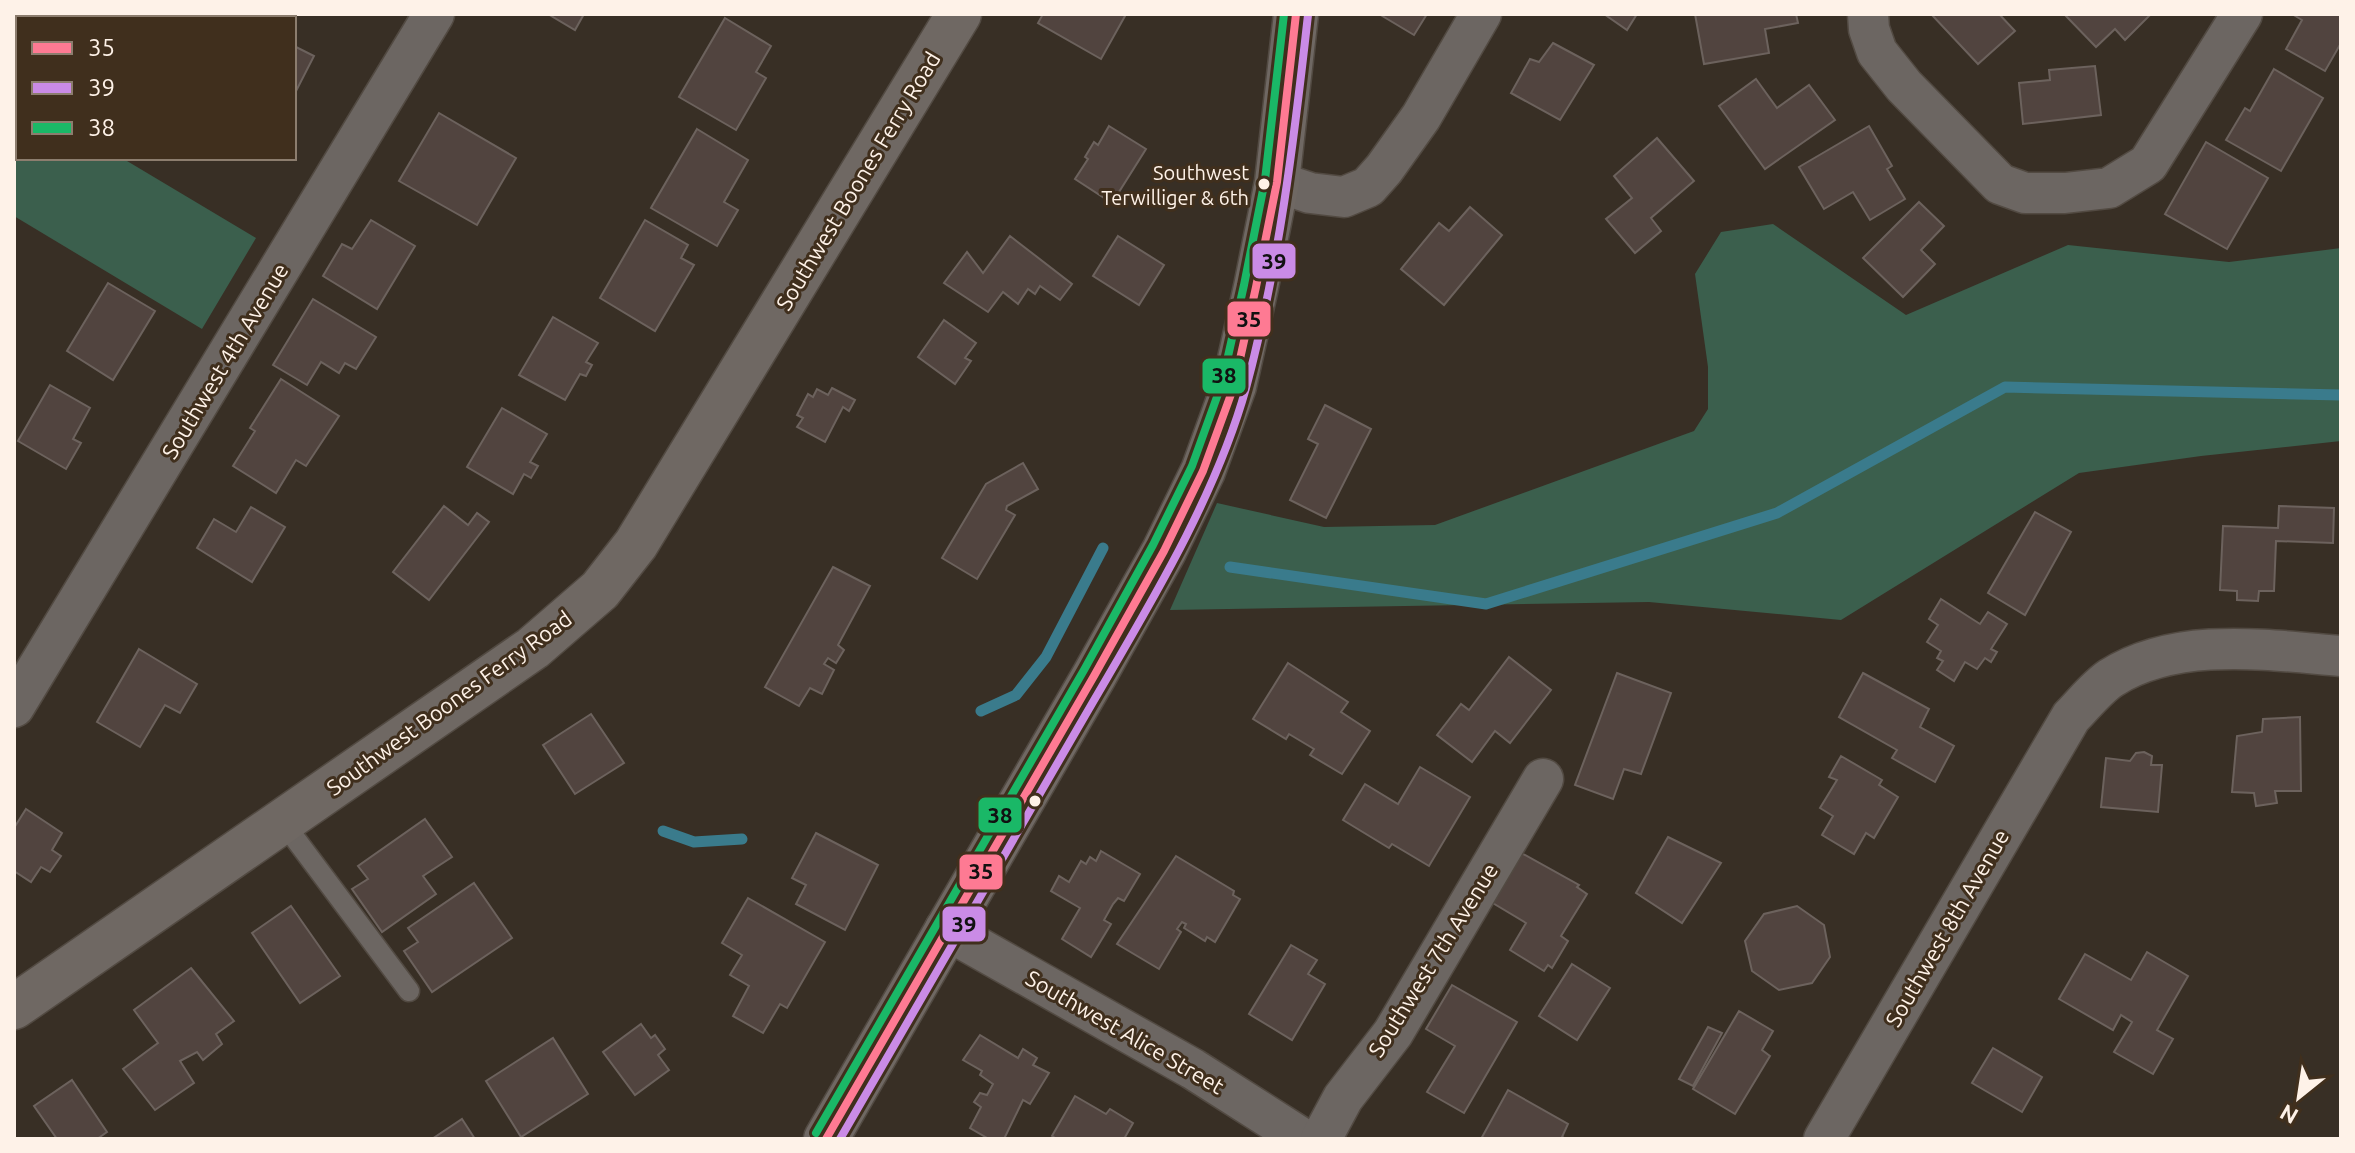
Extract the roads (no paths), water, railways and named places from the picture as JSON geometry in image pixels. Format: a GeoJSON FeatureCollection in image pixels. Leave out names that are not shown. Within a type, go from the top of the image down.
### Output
{"type":"FeatureCollection","features":[{"type":"Feature","properties":{"kind":"street","name":"Southwest 4th Avenue"},"geometry":{"type":"LineString","coordinates":[[14,707],[434,14]]}},
{"type":"Feature","properties":{"kind":"street","name":"Southwest Boones Ferry Road"},"geometry":{"type":"LineString","coordinates":[[14,1007],[533,648],[571,617],[617,569],[636,544],[752,357],[959,14]]}},
{"type":"Feature","properties":{"kind":"street"},"geometry":{"type":"LineString","coordinates":[[826,1139],[1102,662],[1164,551],[1203,471],[1234,386],[1277,182],[1296,14]]}},
{"type":"Feature","properties":{"kind":"street"},"geometry":{"type":"LineString","coordinates":[[1277,182],[1310,193],[1344,197],[1368,187],[1421,117],[1481,14]]}},
{"type":"Feature","properties":{"kind":"street"},"geometry":{"type":"LineString","coordinates":[[1868,14],[1869,29],[1877,52],[1904,86],[2000,184],[2025,193],[2109,188],[2148,164],[2242,14]]}},
{"type":"Feature","properties":{"kind":"street","name":"Southwest 8th Avenue"},"geometry":{"type":"LineString","coordinates":[[1824,1139],[2071,717],[2107,680],[2132,666],[2186,653],[2272,651],[2341,656]]}},
{"type":"Feature","properties":{"kind":"street","name":"Southwest 7th Avenue"},"geometry":{"type":"LineString","coordinates":[[1321,1139],[1343,1098],[1393,1033],[1543,779]]}},
{"type":"Feature","properties":{"kind":"street","name":"Southwest Alice Street"},"geometry":{"type":"LineString","coordinates":[[945,929],[1193,1069],[1303,1139]]}},
{"type":"Feature","properties":{"kind":"lane"},"geometry":{"type":"LineString","coordinates":[[282,821],[409,991]]}},
{"type":"Feature","properties":{"kind":"waterway"},"geometry":{"type":"LineString","coordinates":[[1230,567],[1486,604],[1777,513],[2005,387],[2341,395]]}},
{"type":"Feature","properties":{"kind":"waterway"},"geometry":{"type":"LineString","coordinates":[[981,711],[1016,695],[1046,657],[1103,548]]}},
{"type":"Feature","properties":{"kind":"waterway"},"geometry":{"type":"LineString","coordinates":[[663,831],[694,842],[742,839]]}},
{"type":"Feature","properties":{"kind":"place","name":"Southwest Terwilliger & 6th"},"geometry":{"type":"Point","coordinates":[1264,184]}}]}
